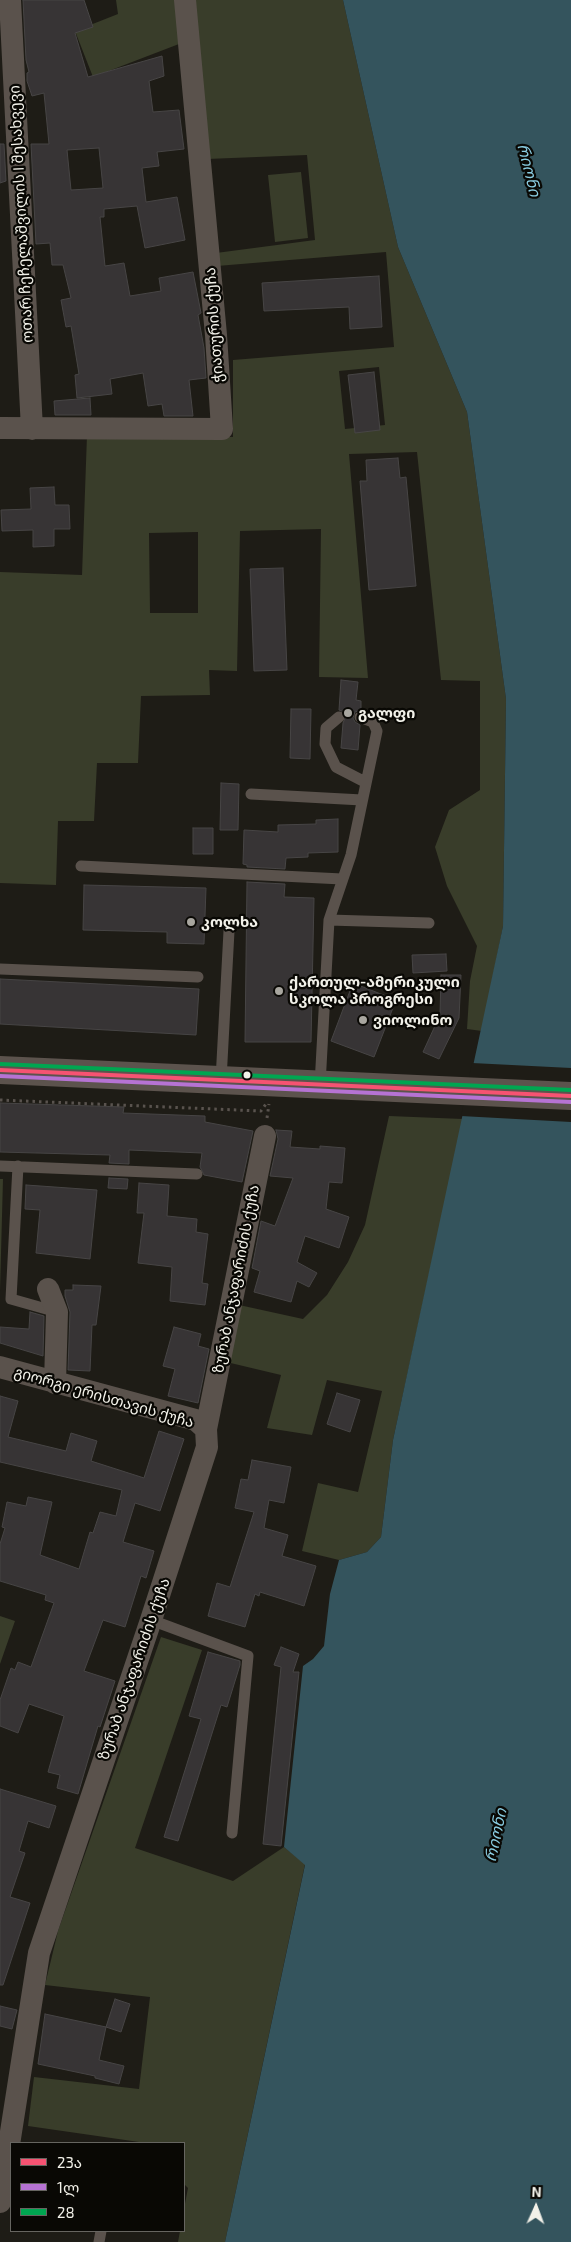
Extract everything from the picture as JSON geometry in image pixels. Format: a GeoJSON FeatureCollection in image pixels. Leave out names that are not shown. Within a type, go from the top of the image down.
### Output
{"type":"FeatureCollection","features":[{"type":"Feature","properties":{"kind":"main road"},"geometry":{"type":"LineString","coordinates":[[0,1070],[571,1096]]}},
{"type":"Feature","properties":{"kind":"street","name":"ოთარ ჩეჩელაშვილის I შესახვევი"},"geometry":{"type":"LineString","coordinates":[[10,0],[32,429]]}},
{"type":"Feature","properties":{"kind":"street","name":"ჭიათურის ქუჩა"},"geometry":{"type":"LineString","coordinates":[[0,428],[222,429],[216,335],[185,0]]}},
{"type":"Feature","properties":{"kind":"street","name":"ზურაბ ანჯაფარიძის ქუჩა"},"geometry":{"type":"LineString","coordinates":[[11,2142],[39,1953],[207,1447],[206,1430],[265,1136]]}},
{"type":"Feature","properties":{"kind":"street"},"geometry":{"type":"LineString","coordinates":[[48,1289],[57,1312],[56,1383]]}},
{"type":"Feature","properties":{"kind":"street","name":"გიორგი ერისთავის ქუჩა"},"geometry":{"type":"LineString","coordinates":[[0,1367],[196,1420],[206,1430]]}},
{"type":"Feature","properties":{"kind":"street","name":"ზურაბ ანჯაფარიძის ქუჩა"},"geometry":{"type":"LineString","coordinates":[[0,2202],[10,2148]]}},
{"type":"Feature","properties":{"kind":"lane"},"geometry":{"type":"LineString","coordinates":[[339,717],[326,728],[325,744],[336,767],[365,782]]}},
{"type":"Feature","properties":{"kind":"lane"},"geometry":{"type":"LineString","coordinates":[[320,1085],[330,920],[351,855],[377,731],[374,722],[360,717]]}},
{"type":"Feature","properties":{"kind":"lane"},"geometry":{"type":"LineString","coordinates":[[252,794],[362,800]]}},
{"type":"Feature","properties":{"kind":"lane"},"geometry":{"type":"LineString","coordinates":[[81,866],[342,879]]}},
{"type":"Feature","properties":{"kind":"lane"},"geometry":{"type":"LineString","coordinates":[[330,920],[429,923]]}},
{"type":"Feature","properties":{"kind":"lane"},"geometry":{"type":"LineString","coordinates":[[221,1080],[229,931]]}},
{"type":"Feature","properties":{"kind":"lane"},"geometry":{"type":"LineString","coordinates":[[0,969],[198,977]]}},
{"type":"Feature","properties":{"kind":"lane"},"geometry":{"type":"LineString","coordinates":[[0,1166],[197,1174]]}},
{"type":"Feature","properties":{"kind":"lane"},"geometry":{"type":"LineString","coordinates":[[18,1166],[5,1298],[57,1312]]}},
{"type":"Feature","properties":{"kind":"lane"},"geometry":{"type":"LineString","coordinates":[[151,1620],[248,1656],[232,1833]]}},
{"type":"Feature","properties":{"kind":"path"},"geometry":{"type":"LineString","coordinates":[[0,1100],[261,1111],[270,1098]]}},
{"type":"Feature","properties":{"kind":"green space"},"geometry":{"type":"Polygon","coordinates":[[[116,0],[175,0],[179,44],[93,77],[75,31],[118,14],[116,0]]]}},
{"type":"Feature","properties":{"kind":"green space"},"geometry":{"type":"Polygon","coordinates":[[[194,0],[343,0],[398,247],[467,412],[506,699],[503,926],[482,1031],[467,1029],[470,981],[477,946],[447,886],[435,847],[449,810],[480,790],[480,681],[441,680],[417,452],[349,454],[368,678],[319,677],[321,529],[240,531],[237,671],[209,670],[210,695],[141,696],[138,763],[97,763],[94,821],[58,821],[56,885],[0,883],[0,572],[82,575],[87,435],[233,437],[233,360],[394,347],[386,252],[217,266],[216,253],[315,240],[307,155],[207,159],[194,0]],[[379,367],[339,371],[345,429],[385,425],[379,367]],[[198,532],[149,533],[150,613],[198,613],[198,532]]]}},
{"type":"Feature","properties":{"kind":"green space"},"geometry":{"type":"Polygon","coordinates":[[[301,172],[308,238],[275,242],[268,175],[301,172]]]}},
{"type":"Feature","properties":{"kind":"green space"},"geometry":{"type":"Polygon","coordinates":[[[389,1116],[463,1119],[393,1440],[381,1537],[367,1552],[339,1560],[302,1551],[318,1483],[358,1492],[382,1391],[327,1380],[312,1435],[267,1428],[281,1375],[218,1360],[230,1303],[303,1319],[327,1295],[348,1262],[365,1225],[389,1116]]]}},
{"type":"Feature","properties":{"kind":"green space"},"geometry":{"type":"Polygon","coordinates":[[[0,1179],[3,1179],[0,1291],[0,1179]]]}},
{"type":"Feature","properties":{"kind":"green space"},"geometry":{"type":"Polygon","coordinates":[[[0,1616],[15,1621],[0,1664],[0,1616]]]}},
{"type":"Feature","properties":{"kind":"green space"},"geometry":{"type":"Polygon","coordinates":[[[161,1637],[202,1650],[135,1848],[233,1881],[284,1847],[305,1864],[225,2242],[178,2242],[180,2232],[185,2232],[185,2204],[188,2188],[185,2185],[185,2142],[139,2142],[28,2126],[34,2077],[139,2089],[150,1997],[45,1985],[58,1931],[161,1637]]]}},
{"type":"Feature","properties":{"kind":"water","name":"რიონი"},"geometry":{"type":"Polygon","coordinates":[[[343,0],[571,0],[571,2242],[225,2242],[305,1865],[284,1847],[303,1666],[313,1659],[324,1646],[330,1594],[339,1560],[367,1552],[381,1537],[393,1440],[503,926],[506,699],[467,412],[398,247],[343,0]]]}},
{"type":"Feature","properties":{"kind":"pier"},"geometry":{"type":"Polygon","coordinates":[[[472,1063],[571,1068],[571,1122],[461,1116],[472,1063]]]}},
{"type":"Feature","properties":{"kind":"building"},"geometry":{"type":"Polygon","coordinates":[[[23,0],[84,0],[93,27],[75,33],[88,77],[162,56],[164,76],[149,81],[153,112],[179,110],[184,149],[157,152],[159,166],[142,168],[146,202],[177,197],[185,240],[145,248],[137,206],[104,209],[104,217],[100,217],[105,266],[124,263],[130,296],[161,291],[159,278],[193,272],[201,313],[198,315],[204,348],[206,378],[189,380],[193,416],[164,416],[162,404],[148,406],[143,373],[110,379],[112,394],[77,398],[75,375],[79,374],[71,326],[66,327],[61,300],[71,298],[63,265],[52,265],[50,243],[36,244],[31,144],[49,144],[44,93],[32,96],[27,81],[27,73],[29,72],[26,60],[23,0]],[[99,148],[67,150],[71,190],[103,188],[99,148]]]}},
{"type":"Feature","properties":{"kind":"building"},"geometry":{"type":"Polygon","coordinates":[[[0,144],[4,144],[6,181],[0,183],[0,144]]]}},
{"type":"Feature","properties":{"kind":"building"},"geometry":{"type":"Polygon","coordinates":[[[379,276],[382,327],[350,329],[349,307],[264,311],[262,283],[379,276]]]}},
{"type":"Feature","properties":{"kind":"building"},"geometry":{"type":"Polygon","coordinates":[[[374,372],[380,430],[355,433],[348,375],[374,372]]]}},
{"type":"Feature","properties":{"kind":"building"},"geometry":{"type":"Polygon","coordinates":[[[90,398],[91,415],[55,415],[54,401],[90,398]]]}},
{"type":"Feature","properties":{"kind":"building"},"geometry":{"type":"Polygon","coordinates":[[[398,458],[400,478],[406,477],[416,586],[369,590],[360,481],[367,481],[366,460],[398,458]]]}},
{"type":"Feature","properties":{"kind":"building"},"geometry":{"type":"Polygon","coordinates":[[[54,487],[55,505],[69,505],[70,529],[54,529],[54,546],[33,547],[33,530],[2,531],[1,510],[31,509],[30,488],[54,487]]]}},
{"type":"Feature","properties":{"kind":"building"},"geometry":{"type":"Polygon","coordinates":[[[283,568],[287,670],[254,671],[250,569],[283,568]]]}},
{"type":"Feature","properties":{"kind":"building"},"geometry":{"type":"Polygon","coordinates":[[[341,680],[358,682],[356,700],[361,701],[361,710],[355,712],[353,718],[360,725],[358,750],[341,748],[343,723],[346,716],[344,712],[339,710],[341,680]]]}},
{"type":"Feature","properties":{"kind":"building"},"geometry":{"type":"Polygon","coordinates":[[[291,709],[311,709],[310,759],[290,758],[291,709]]]}},
{"type":"Feature","properties":{"kind":"building"},"geometry":{"type":"Polygon","coordinates":[[[221,783],[239,784],[238,830],[220,830],[221,783]]]}},
{"type":"Feature","properties":{"kind":"building"},"geometry":{"type":"Polygon","coordinates":[[[338,819],[338,852],[308,853],[308,857],[286,858],[285,869],[247,867],[247,865],[243,864],[244,830],[278,832],[278,825],[316,824],[316,820],[338,819]]]}},
{"type":"Feature","properties":{"kind":"building"},"geometry":{"type":"Polygon","coordinates":[[[193,828],[213,828],[213,854],[193,854],[193,828]]]}},
{"type":"Feature","properties":{"kind":"building","name":"ქართულ-ამერიკული სკოლა პროგრესი"},"geometry":{"type":"Polygon","coordinates":[[[247,882],[285,884],[284,897],[314,898],[311,1042],[245,1042],[247,882]]]}},
{"type":"Feature","properties":{"kind":"building"},"geometry":{"type":"Polygon","coordinates":[[[84,885],[206,888],[204,944],[167,943],[167,932],[83,930],[84,885]]]}},
{"type":"Feature","properties":{"kind":"building"},"geometry":{"type":"Polygon","coordinates":[[[446,954],[447,971],[413,973],[412,955],[446,954]]]}},
{"type":"Feature","properties":{"kind":"building"},"geometry":{"type":"Polygon","coordinates":[[[441,975],[461,975],[459,1018],[439,1059],[423,1052],[440,1015],[441,975]]]}},
{"type":"Feature","properties":{"kind":"building"},"geometry":{"type":"Polygon","coordinates":[[[0,979],[199,989],[196,1035],[0,1024],[0,979]]]}},
{"type":"Feature","properties":{"kind":"building","name":"ვიოლინო"},"geometry":{"type":"Polygon","coordinates":[[[353,983],[396,1000],[374,1057],[331,1041],[353,983]]]}},
{"type":"Feature","properties":{"kind":"building"},"geometry":{"type":"Polygon","coordinates":[[[0,1103],[124,1107],[123,1113],[205,1116],[205,1122],[253,1131],[242,1182],[204,1175],[200,1167],[202,1153],[129,1150],[129,1164],[109,1163],[110,1155],[0,1152],[0,1103]]]}},
{"type":"Feature","properties":{"kind":"building"},"geometry":{"type":"Polygon","coordinates":[[[276,1130],[292,1131],[290,1147],[320,1149],[320,1146],[345,1148],[342,1183],[329,1182],[326,1209],[349,1217],[339,1248],[305,1236],[297,1262],[317,1273],[309,1287],[297,1281],[291,1302],[254,1292],[260,1271],[252,1268],[261,1221],[275,1226],[293,1178],[270,1176],[278,1139],[276,1130]]]}},
{"type":"Feature","properties":{"kind":"building"},"geometry":{"type":"Polygon","coordinates":[[[109,1178],[128,1179],[127,1189],[108,1188],[109,1178]]]}},
{"type":"Feature","properties":{"kind":"building"},"geometry":{"type":"Polygon","coordinates":[[[139,1183],[169,1185],[167,1216],[197,1219],[196,1232],[208,1234],[202,1283],[208,1284],[205,1305],[170,1301],[172,1267],[138,1263],[144,1213],[137,1213],[139,1183]]]}},
{"type":"Feature","properties":{"kind":"building"},"geometry":{"type":"Polygon","coordinates":[[[26,1185],[97,1190],[90,1259],[36,1253],[40,1210],[25,1209],[26,1185]]]}},
{"type":"Feature","properties":{"kind":"building"},"geometry":{"type":"Polygon","coordinates":[[[73,1285],[101,1286],[96,1325],[92,1325],[90,1371],[68,1370],[70,1312],[65,1290],[73,1290],[73,1285]]]}},
{"type":"Feature","properties":{"kind":"building"},"geometry":{"type":"Polygon","coordinates":[[[30,1312],[44,1316],[43,1356],[0,1343],[0,1327],[29,1329],[30,1312]]]}},
{"type":"Feature","properties":{"kind":"building"},"geometry":{"type":"Polygon","coordinates":[[[174,1327],[201,1334],[198,1346],[209,1349],[198,1403],[168,1396],[175,1369],[163,1366],[174,1327]]]}},
{"type":"Feature","properties":{"kind":"building"},"geometry":{"type":"Polygon","coordinates":[[[337,1393],[360,1400],[350,1432],[327,1424],[337,1393]]]}},
{"type":"Feature","properties":{"kind":"building"},"geometry":{"type":"Polygon","coordinates":[[[0,1396],[18,1401],[8,1437],[66,1451],[71,1433],[97,1441],[91,1461],[144,1478],[159,1431],[184,1439],[160,1511],[135,1503],[123,1542],[154,1551],[146,1578],[141,1576],[125,1627],[103,1620],[84,1671],[115,1681],[100,1727],[98,1726],[78,1794],[57,1788],[60,1775],[48,1772],[64,1716],[29,1704],[18,1733],[0,1726],[0,1700],[11,1668],[15,1670],[18,1662],[31,1667],[54,1603],[45,1600],[46,1595],[0,1581],[0,1544],[5,1528],[2,1527],[7,1502],[26,1506],[28,1497],[52,1502],[40,1555],[79,1569],[90,1532],[93,1533],[100,1512],[116,1516],[122,1490],[0,1462],[0,1396]]]}},
{"type":"Feature","properties":{"kind":"building"},"geometry":{"type":"Polygon","coordinates":[[[252,1460],[291,1467],[284,1503],[269,1500],[264,1528],[288,1535],[282,1556],[316,1566],[304,1606],[260,1592],[259,1596],[255,1594],[245,1627],[208,1616],[217,1583],[230,1587],[254,1512],[235,1508],[241,1479],[248,1480],[252,1460]]]}},
{"type":"Feature","properties":{"kind":"building"},"geometry":{"type":"Polygon","coordinates":[[[281,1647],[299,1654],[293,1672],[299,1672],[281,1846],[263,1844],[281,1667],[274,1665],[281,1647]]]}},
{"type":"Feature","properties":{"kind":"building"},"geometry":{"type":"Polygon","coordinates":[[[208,1652],[240,1661],[240,1665],[227,1707],[221,1705],[178,1841],[164,1837],[201,1719],[189,1716],[208,1652]]]}},
{"type":"Feature","properties":{"kind":"building"},"geometry":{"type":"Polygon","coordinates":[[[0,1789],[56,1806],[49,1828],[28,1821],[19,1851],[25,1853],[10,1897],[30,1903],[3,1985],[0,1985],[0,1789]]]}},
{"type":"Feature","properties":{"kind":"building"},"geometry":{"type":"Polygon","coordinates":[[[115,1999],[130,2004],[121,2032],[106,2027],[115,1999]]]}},
{"type":"Feature","properties":{"kind":"building"},"geometry":{"type":"Polygon","coordinates":[[[0,2006],[17,2010],[12,2029],[0,2026],[0,2006]]]}},
{"type":"Feature","properties":{"kind":"building"},"geometry":{"type":"Polygon","coordinates":[[[45,2014],[106,2027],[99,2060],[124,2066],[119,2084],[95,2078],[95,2076],[38,2064],[45,2014]]]}},
{"type":"Feature","properties":{"kind":"transit line","name":"28"},"geometry":{"type":"LineString","coordinates":[[0,1064],[571,1090]]}},
{"type":"Feature","properties":{"kind":"transit line","name":"23ა"},"geometry":{"type":"LineString","coordinates":[[0,1070],[571,1096]]}},
{"type":"Feature","properties":{"kind":"transit line","name":"1ლ"},"geometry":{"type":"LineString","coordinates":[[0,1076],[571,1102]]}},
{"type":"Feature","properties":{"kind":"place","name":"გალფი"},"geometry":{"type":"Point","coordinates":[348,713]}},
{"type":"Feature","properties":{"kind":"place","name":"კოლხა"},"geometry":{"type":"Point","coordinates":[191,922]}},
{"type":"Feature","properties":{"kind":"place","name":"ქართულ-ამერიკული სკოლა პროგრესი"},"geometry":{"type":"Point","coordinates":[279,991]}},
{"type":"Feature","properties":{"kind":"place","name":"ვიოლინო"},"geometry":{"type":"Point","coordinates":[363,1020]}}]}
